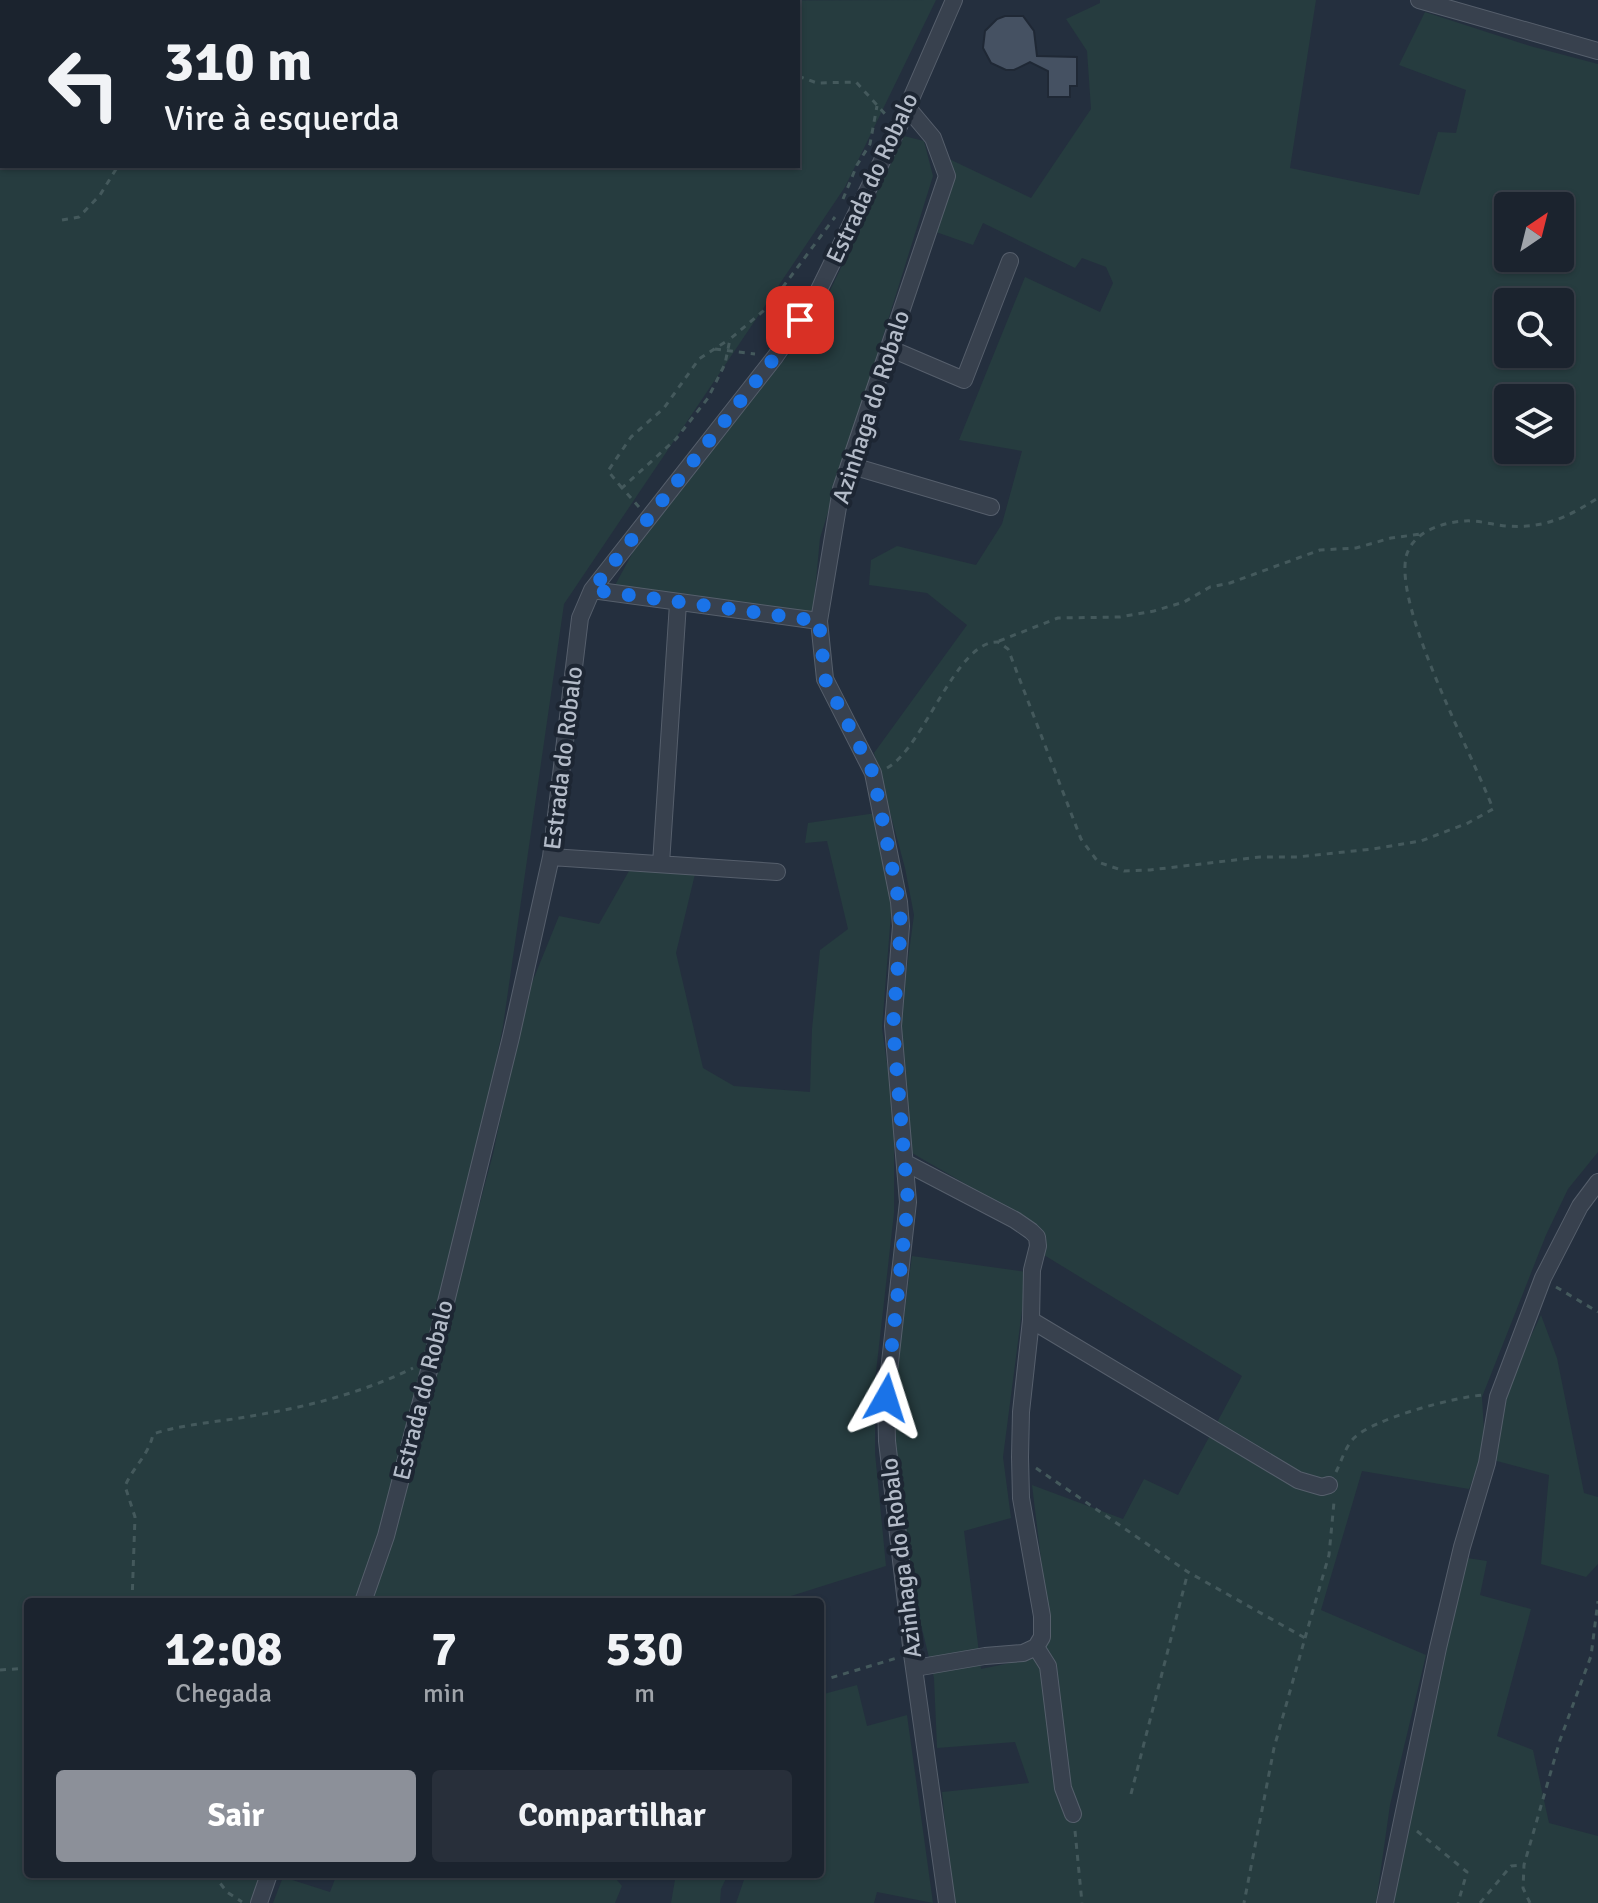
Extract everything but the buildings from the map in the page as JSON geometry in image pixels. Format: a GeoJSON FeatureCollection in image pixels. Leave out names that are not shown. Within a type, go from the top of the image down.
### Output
{"type":"FeatureCollection","features":[{"type":"Feature","properties":{"kind":"street","name":"Estrada do Robalo"},"geometry":{"type":"LineString","coordinates":[[364,1598],[386,1536],[432,1359],[511,1037],[551,857],[580,618],[592,590],[775,357],[813,302],[904,116],[954,0]]}},
{"type":"Feature","properties":{"kind":"street"},"geometry":{"type":"LineString","coordinates":[[1419,0],[1598,51]]}},
{"type":"Feature","properties":{"kind":"street","name":"Azinhaga do Robalo"},"geometry":{"type":"LineString","coordinates":[[904,116],[933,138],[947,176],[841,489],[819,621],[825,679],[873,773],[899,902],[901,926],[893,1026],[908,1202],[886,1398],[887,1441],[947,1903]]}},
{"type":"Feature","properties":{"kind":"street"},"geometry":{"type":"LineString","coordinates":[[889,348],[964,380],[1010,261]]}},
{"type":"Feature","properties":{"kind":"street"},"geometry":{"type":"LineString","coordinates":[[849,465],[991,507]]}},
{"type":"Feature","properties":{"kind":"street"},"geometry":{"type":"LineString","coordinates":[[592,590],[819,621]]}},
{"type":"Feature","properties":{"kind":"street"},"geometry":{"type":"LineString","coordinates":[[661,864],[678,603]]}},
{"type":"Feature","properties":{"kind":"street"},"geometry":{"type":"LineString","coordinates":[[551,857],[777,872]]}},
{"type":"Feature","properties":{"kind":"street"},"geometry":{"type":"LineString","coordinates":[[906,1163],[1015,1220],[1037,1237],[1038,1246],[1032,1270],[1020,1457],[1021,1498],[1042,1616],[1042,1637],[1036,1647],[1023,1653],[914,1661]]}},
{"type":"Feature","properties":{"kind":"street"},"geometry":{"type":"LineString","coordinates":[[1385,1903],[1441,1634],[1487,1463],[1498,1397],[1543,1278],[1580,1206],[1598,1182]]}},
{"type":"Feature","properties":{"kind":"street"},"geometry":{"type":"LineString","coordinates":[[1031,1320],[1266,1462],[1311,1485],[1329,1485]]}},
{"type":"Feature","properties":{"kind":"street"},"geometry":{"type":"LineString","coordinates":[[1036,1647],[1048,1666],[1063,1788],[1073,1814]]}},
{"type":"Feature","properties":{"kind":"street"},"geometry":{"type":"LineString","coordinates":[[259,1903],[268,1878]]}},
{"type":"Feature","properties":{"kind":"path"},"geometry":{"type":"LineString","coordinates":[[800,77],[817,83],[856,82],[885,114],[904,116]]}},
{"type":"Feature","properties":{"kind":"path"},"geometry":{"type":"LineString","coordinates":[[841,205],[857,165],[870,144],[877,106]]}},
{"type":"Feature","properties":{"kind":"path"},"geometry":{"type":"LineString","coordinates":[[62,220],[79,217],[100,195],[117,168]]}},
{"type":"Feature","properties":{"kind":"path"},"geometry":{"type":"LineString","coordinates":[[649,516],[608,471],[618,454],[644,423],[664,408],[699,359],[730,339],[768,307],[835,217]]}},
{"type":"Feature","properties":{"kind":"path"},"geometry":{"type":"LineString","coordinates":[[622,488],[676,439],[708,398],[725,364],[730,339]]}},
{"type":"Feature","properties":{"kind":"path"},"geometry":{"type":"LineString","coordinates":[[715,349],[775,357]]}},
{"type":"Feature","properties":{"kind":"path"},"geometry":{"type":"LineString","coordinates":[[998,642],[1008,649],[1081,839],[1098,862],[1124,871],[1150,870],[1260,857],[1297,857],[1373,849],[1421,841],[1468,823],[1493,809],[1440,688],[1412,612],[1406,557],[1412,542],[1438,526],[1466,520],[1535,526],[1559,521],[1598,498]]}},
{"type":"Feature","properties":{"kind":"path"},"geometry":{"type":"LineString","coordinates":[[873,773],[900,761],[947,685],[983,645],[1058,618],[1120,617],[1154,611],[1184,602],[1210,587],[1230,583],[1320,550],[1356,548],[1391,538],[1421,534]]}},
{"type":"Feature","properties":{"kind":"path"},"geometry":{"type":"LineString","coordinates":[[1543,1278],[1598,1312]]}},
{"type":"Feature","properties":{"kind":"path"},"geometry":{"type":"LineString","coordinates":[[132,1598],[135,1517],[125,1486],[131,1472],[150,1449],[153,1434],[176,1427],[315,1404],[361,1390],[432,1359]]}},
{"type":"Feature","properties":{"kind":"path"},"geometry":{"type":"LineString","coordinates":[[1244,1903],[1274,1748],[1329,1555],[1335,1505],[1329,1485],[1350,1443],[1365,1430],[1436,1405],[1471,1396],[1498,1397]]}},
{"type":"Feature","properties":{"kind":"path"},"geometry":{"type":"LineString","coordinates":[[1020,1457],[1188,1572],[1305,1638]]}},
{"type":"Feature","properties":{"kind":"path"},"geometry":{"type":"LineString","coordinates":[[1131,1794],[1188,1572]]}},
{"type":"Feature","properties":{"kind":"path"},"geometry":{"type":"LineString","coordinates":[[1530,1903],[1523,1888],[1524,1865],[1560,1740],[1591,1656],[1598,1601]]}},
{"type":"Feature","properties":{"kind":"path"},"geometry":{"type":"LineString","coordinates":[[1591,1656],[1598,1658]]}},
{"type":"Feature","properties":{"kind":"path"},"geometry":{"type":"LineString","coordinates":[[824,1680],[914,1661]]}},
{"type":"Feature","properties":{"kind":"path"},"geometry":{"type":"LineString","coordinates":[[0,1670],[24,1668]]}},
{"type":"Feature","properties":{"kind":"path"},"geometry":{"type":"LineString","coordinates":[[1073,1814],[1082,1903]]}},
{"type":"Feature","properties":{"kind":"path"},"geometry":{"type":"LineString","coordinates":[[1402,1818],[1467,1872],[1458,1903]]}},
{"type":"Feature","properties":{"kind":"path"},"geometry":{"type":"LineString","coordinates":[[1480,1903],[1511,1866],[1524,1865]]}},
{"type":"Feature","properties":{"kind":"path"},"geometry":{"type":"LineString","coordinates":[[216,1878],[227,1892],[244,1903]]}},
{"type":"Feature","properties":{"kind":"green space"},"geometry":{"type":"Polygon","coordinates":[[[800,0],[936,0],[845,187],[564,604],[503,1026],[431,1386],[493,1154],[525,1000],[559,916],[599,924],[629,871],[695,874],[676,953],[703,1068],[734,1086],[810,1092],[812,1029],[820,950],[848,929],[827,841],[805,843],[808,823],[876,813],[892,901],[882,1028],[894,1114],[894,1213],[875,1381],[875,1453],[886,1566],[785,1598],[24,1598],[24,1878],[268,1878],[259,1903],[0,1903],[0,168],[800,168],[800,0]]]}},
{"type":"Feature","properties":{"kind":"green space"},"geometry":{"type":"Polygon","coordinates":[[[1100,0],[1316,0],[1290,168],[1419,195],[1438,132],[1456,133],[1466,90],[1399,65],[1425,12],[1598,64],[1598,1152],[1568,1189],[1546,1235],[1482,1397],[1485,1449],[1469,1489],[1362,1471],[1321,1610],[1426,1655],[1390,1805],[1376,1903],[953,1903],[942,1792],[1029,1783],[1015,1742],[937,1748],[934,1678],[915,1600],[894,1433],[897,1366],[912,1256],[1027,1272],[1003,1457],[1011,1518],[964,1531],[981,1669],[1024,1660],[1043,1643],[1046,1600],[1032,1485],[1123,1519],[1144,1479],[1178,1495],[1242,1376],[1044,1255],[1039,1234],[988,1197],[912,1153],[900,1019],[914,915],[905,868],[874,753],[967,625],[927,593],[869,585],[871,560],[897,546],[976,565],[1002,524],[1022,451],[959,440],[1025,277],[1100,312],[1113,283],[1106,267],[1082,258],[1075,268],[983,223],[973,245],[936,232],[947,158],[1031,198],[1091,109],[1087,51],[1066,19],[1100,3],[1100,0]]]}},
{"type":"Feature","properties":{"kind":"green space"},"geometry":{"type":"Polygon","coordinates":[[[904,136],[924,141],[933,176],[820,538],[813,612],[613,589],[647,526],[814,324],[904,136]]]}},
{"type":"Feature","properties":{"kind":"green space"},"geometry":{"type":"Polygon","coordinates":[[[1541,1315],[1557,1358],[1584,1493],[1598,1497],[1598,1564],[1586,1577],[1541,1564],[1549,1475],[1493,1460],[1509,1382],[1541,1315]]]}},
{"type":"Feature","properties":{"kind":"green space"},"geometry":{"type":"Polygon","coordinates":[[[1467,1558],[1487,1561],[1480,1595],[1531,1609],[1497,1736],[1533,1750],[1549,1823],[1598,1836],[1598,1903],[1393,1903],[1409,1803],[1467,1558]]]}},
{"type":"Feature","properties":{"kind":"green space"},"geometry":{"type":"Polygon","coordinates":[[[857,1685],[867,1726],[907,1715],[933,1903],[877,1892],[874,1903],[736,1903],[745,1878],[824,1878],[824,1694],[857,1685]]]}},
{"type":"Feature","properties":{"kind":"green space"},"geometry":{"type":"Polygon","coordinates":[[[283,1878],[330,1892],[335,1878],[615,1878],[622,1886],[615,1903],[273,1903],[283,1878]]]}},
{"type":"Feature","properties":{"kind":"green space"},"geometry":{"type":"Polygon","coordinates":[[[675,1878],[726,1878],[720,1903],[671,1903],[675,1878]]]}},
{"type":"Feature","properties":{"kind":"route"},"geometry":{"type":"LineString","coordinates":[[800,320],[775,357],[592,590],[819,621],[825,679],[873,773],[899,902],[901,926],[893,1026],[908,1202],[886,1398]]}}]}
